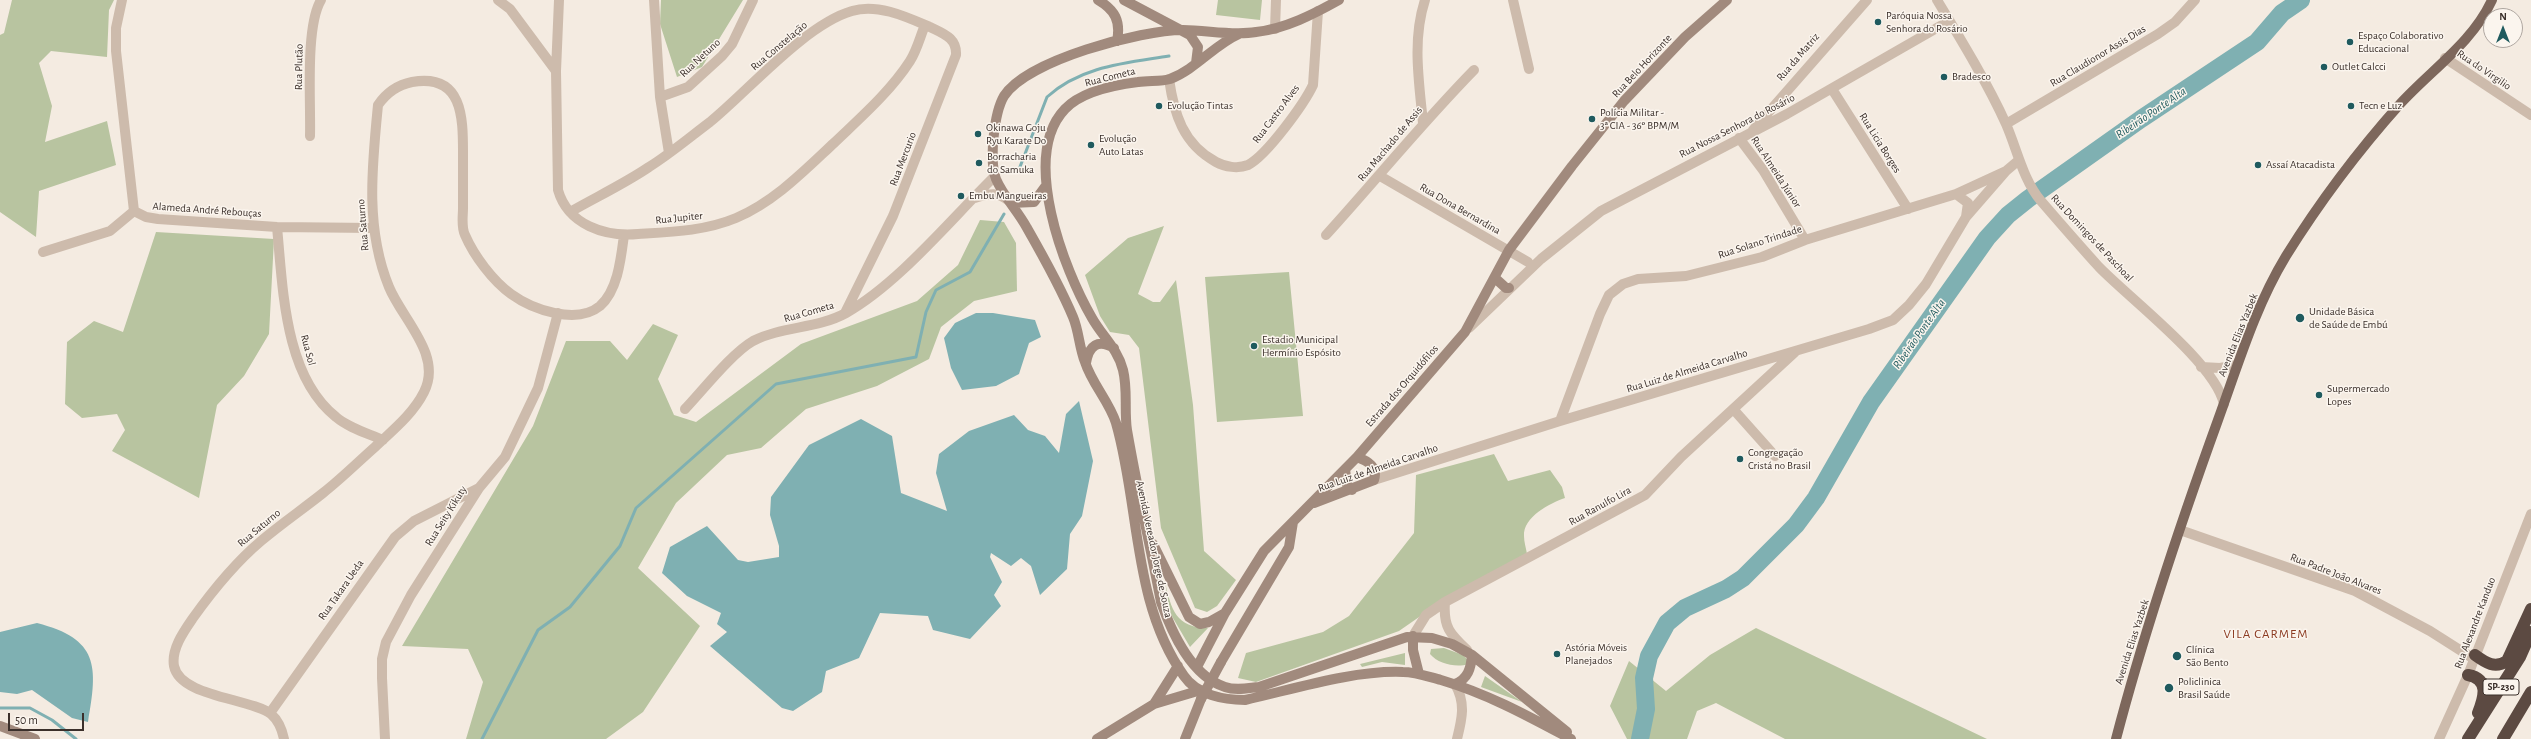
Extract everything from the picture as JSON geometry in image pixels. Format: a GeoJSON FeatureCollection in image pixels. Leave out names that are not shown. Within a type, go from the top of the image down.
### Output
{"type":"FeatureCollection","features":[{"type":"Feature","properties":{"kind":"highway"},"geometry":{"type":"LineString","coordinates":[[2474,657],[2489,665],[2500,666],[2507,661],[2531,609]]}},
{"type":"Feature","properties":{"kind":"highway","name":"SP-230"},"geometry":{"type":"LineString","coordinates":[[2468,739],[2520,657],[2531,632]]}},
{"type":"Feature","properties":{"kind":"highway"},"geometry":{"type":"LineString","coordinates":[[2468,675],[2476,676],[2482,682],[2485,692],[2468,739]]}},
{"type":"Feature","properties":{"kind":"highway","name":"SP-230"},"geometry":{"type":"LineString","coordinates":[[2503,739],[2531,692]]}},
{"type":"Feature","properties":{"kind":"main road"},"geometry":{"type":"LineString","coordinates":[[1098,0],[1113,10],[1116,15],[1119,28],[1117,41]]}},
{"type":"Feature","properties":{"kind":"main road"},"geometry":{"type":"LineString","coordinates":[[1124,0],[1182,30],[1196,41],[1198,52],[1196,63]]}},
{"type":"Feature","properties":{"kind":"main road"},"geometry":{"type":"LineString","coordinates":[[1045,188],[1034,202],[1011,204],[995,176],[996,120],[1004,96],[1013,86],[1033,71],[1054,61],[1117,41],[1182,30],[1216,30],[1239,34],[1275,29],[1318,11],[1339,0]]}},
{"type":"Feature","properties":{"kind":"main road","name":"Rua Belo Horizonte"},"geometry":{"type":"LineString","coordinates":[[1495,278],[1509,250],[1572,166],[1624,101],[1685,37],[1727,0]]}},
{"type":"Feature","properties":{"kind":"main road","name":"Avenida Elias Yazbek"},"geometry":{"type":"LineString","coordinates":[[2116,739],[2127,695],[2180,530],[2237,365],[2267,294],[2286,257],[2373,136],[2445,58],[2471,33],[2492,0]]}},
{"type":"Feature","properties":{"kind":"main road","name":"Rua Cometa"},"geometry":{"type":"LineString","coordinates":[[1045,188],[1048,147],[1056,122],[1064,109],[1076,100],[1098,91],[1138,82],[1169,79],[1196,63],[1230,38],[1239,34]]}},
{"type":"Feature","properties":{"kind":"main road","name":"Avenida Vereador Jorge de Souza"},"geometry":{"type":"LineString","coordinates":[[1045,188],[1060,248],[1092,318],[1114,348],[1125,381],[1126,424],[1160,602],[1177,638],[1197,667],[1213,681],[1225,687],[1239,689],[1259,687],[1413,636],[1452,644],[1472,655],[1576,739]]}},
{"type":"Feature","properties":{"kind":"main road","name":"Avenida Vereador Jorge de Souza"},"geometry":{"type":"LineString","coordinates":[[1011,204],[1026,226],[1072,315],[1085,365],[1116,422],[1150,601],[1162,637],[1188,681],[1201,694],[1245,700],[1363,675],[1392,672],[1419,674],[1455,684],[1503,703],[1571,739]]}},
{"type":"Feature","properties":{"kind":"main road"},"geometry":{"type":"LineString","coordinates":[[1495,278],[1506,288],[1509,288]]}},
{"type":"Feature","properties":{"kind":"main road","name":"Estrada dos Orquidófilos"},"geometry":{"type":"LineString","coordinates":[[1357,457],[1465,332],[1495,278]]}},
{"type":"Feature","properties":{"kind":"main road"},"geometry":{"type":"LineString","coordinates":[[1085,365],[1088,350],[1095,344],[1108,344],[1114,348]]}},
{"type":"Feature","properties":{"kind":"main road"},"geometry":{"type":"LineString","coordinates":[[1197,667],[1225,613],[1264,551],[1357,457],[1369,461],[1376,475],[1374,480]]}},
{"type":"Feature","properties":{"kind":"main road"},"geometry":{"type":"LineString","coordinates":[[1345,469],[1347,485],[1352,490]]}},
{"type":"Feature","properties":{"kind":"main road","name":"Rua Luiz de Almeida Carvalho"},"geometry":{"type":"LineString","coordinates":[[1310,505],[1352,490],[1374,480]]}},
{"type":"Feature","properties":{"kind":"main road"},"geometry":{"type":"LineString","coordinates":[[1184,738],[1201,694],[1290,547],[1293,522]]}},
{"type":"Feature","properties":{"kind":"main road"},"geometry":{"type":"LineString","coordinates":[[1147,531],[1189,617],[1200,624],[1209,622],[1225,613]]}},
{"type":"Feature","properties":{"kind":"main road"},"geometry":{"type":"LineString","coordinates":[[1264,551],[1290,547]]}},
{"type":"Feature","properties":{"kind":"main road"},"geometry":{"type":"LineString","coordinates":[[1413,636],[1413,650],[1419,674]]}},
{"type":"Feature","properties":{"kind":"main road"},"geometry":{"type":"LineString","coordinates":[[1455,684],[1462,681],[1470,670],[1472,655]]}},
{"type":"Feature","properties":{"kind":"main road"},"geometry":{"type":"LineString","coordinates":[[1154,704],[1178,666]]}},
{"type":"Feature","properties":{"kind":"main road"},"geometry":{"type":"LineString","coordinates":[[1097,739],[1154,704],[1201,694]]}},
{"type":"Feature","properties":{"kind":"main road"},"geometry":{"type":"LineString","coordinates":[[0,726],[35,739]]}},
{"type":"Feature","properties":{"kind":"street"},"geometry":{"type":"LineString","coordinates":[[43,252],[110,231],[134,211],[116,51],[116,28],[122,0]]}},
{"type":"Feature","properties":{"kind":"street","name":"Rua Plutão"},"geometry":{"type":"LineString","coordinates":[[310,136],[312,33],[315,13],[321,0]]}},
{"type":"Feature","properties":{"kind":"street"},"geometry":{"type":"LineString","coordinates":[[498,0],[510,9],[556,71]]}},
{"type":"Feature","properties":{"kind":"street","name":"Rua Jupiter"},"geometry":{"type":"LineString","coordinates":[[559,0],[556,71],[556,181],[560,196],[570,212],[585,225],[598,231],[624,235],[709,227],[736,218],[763,204],[797,177],[869,110],[910,61],[924,25]]}},
{"type":"Feature","properties":{"kind":"street"},"geometry":{"type":"LineString","coordinates":[[654,0],[660,97],[669,153]]}},
{"type":"Feature","properties":{"kind":"street","name":"Rua Netuno"},"geometry":{"type":"LineString","coordinates":[[660,97],[688,87],[722,56],[732,44],[754,0]]}},
{"type":"Feature","properties":{"kind":"street"},"geometry":{"type":"LineString","coordinates":[[1275,29],[1276,0]]}},
{"type":"Feature","properties":{"kind":"street"},"geometry":{"type":"LineString","coordinates":[[1423,123],[1417,59],[1418,34],[1425,0]]}},
{"type":"Feature","properties":{"kind":"street"},"geometry":{"type":"LineString","coordinates":[[1512,0],[1529,69]]}},
{"type":"Feature","properties":{"kind":"street","name":"Rua da Matriz"},"geometry":{"type":"LineString","coordinates":[[1750,133],[1867,0]]}},
{"type":"Feature","properties":{"kind":"street","name":"Rua Domingos de Paschoal"},"geometry":{"type":"LineString","coordinates":[[1937,0],[2006,124],[2020,160],[2040,200],[2100,267],[2171,334],[2215,381],[2221,392],[2224,404]]}},
{"type":"Feature","properties":{"kind":"street","name":"Rua Claudionor Assis Dias"},"geometry":{"type":"LineString","coordinates":[[2006,124],[2158,34],[2175,22],[2195,0]]}},
{"type":"Feature","properties":{"kind":"street","name":"Rua Constelação"},"geometry":{"type":"LineString","coordinates":[[570,212],[649,168],[710,121],[810,34],[832,19],[852,10],[870,9],[886,11],[924,25]]}},
{"type":"Feature","properties":{"kind":"street","name":"Rua Castro Alves"},"geometry":{"type":"LineString","coordinates":[[1169,79],[1173,105],[1183,130],[1191,143],[1202,154],[1221,165],[1236,168],[1247,165],[1268,147],[1308,96],[1313,85],[1318,11]]}},
{"type":"Feature","properties":{"kind":"street","name":"Rua Nossa Senhora do Rosário"},"geometry":{"type":"LineString","coordinates":[[1465,332],[1509,288],[1541,259],[1601,210],[1832,89],[1949,21]]}},
{"type":"Feature","properties":{"kind":"street","name":"Rua Mercurio"},"geometry":{"type":"LineString","coordinates":[[845,313],[893,216],[956,55],[954,41],[948,35],[924,25]]}},
{"type":"Feature","properties":{"kind":"street","name":"Rua do Virgilio"},"geometry":{"type":"LineString","coordinates":[[2445,58],[2531,115]]}},
{"type":"Feature","properties":{"kind":"street","name":"Rua Machado de Assis"},"geometry":{"type":"LineString","coordinates":[[1326,235],[1380,176],[1423,123],[1474,70]]}},
{"type":"Feature","properties":{"kind":"street","name":"Rua Saturno"},"geometry":{"type":"LineString","coordinates":[[270,713],[214,694],[183,680],[174,666],[179,642],[200,609],[241,560],[280,526],[324,492],[399,425],[418,401],[427,384],[429,369],[422,347],[390,290],[378,258],[373,228],[373,164],[378,105],[389,91],[404,84],[416,82],[442,86],[454,94],[462,110],[464,234],[484,265],[511,294],[533,305],[558,313],[586,313],[599,306],[608,296],[620,262],[624,235]]}},
{"type":"Feature","properties":{"kind":"street","name":"Rua Licia Borges"},"geometry":{"type":"LineString","coordinates":[[1832,89],[1908,209]]}},
{"type":"Feature","properties":{"kind":"street","name":"Rua Almeida Júnior"},"geometry":{"type":"LineString","coordinates":[[1740,138],[1763,170],[1806,240]]}},
{"type":"Feature","properties":{"kind":"street","name":"Rua Solano Trindade"},"geometry":{"type":"LineString","coordinates":[[1560,421],[1600,314],[1609,295],[1623,284],[1638,279],[1686,276],[1723,268],[1762,257],[1806,240],[1956,194],[2006,171],[2020,160]]}},
{"type":"Feature","properties":{"kind":"street","name":"Rua Luiz de Almeida Carvalho"},"geometry":{"type":"LineString","coordinates":[[1374,480],[1560,421],[1869,330],[1893,320],[1910,305],[1926,284],[1966,217],[2006,171]]}},
{"type":"Feature","properties":{"kind":"street","name":"Rua Cometa"},"geometry":{"type":"LineString","coordinates":[[685,409],[739,352],[753,341],[769,335],[827,321],[845,313],[893,278],[995,176]]}},
{"type":"Feature","properties":{"kind":"street","name":"Rua Dona Bernardina"},"geometry":{"type":"LineString","coordinates":[[1380,176],[1446,216],[1528,262]]}},
{"type":"Feature","properties":{"kind":"street"},"geometry":{"type":"LineString","coordinates":[[972,198],[990,193],[1000,194],[1011,204]]}},
{"type":"Feature","properties":{"kind":"street"},"geometry":{"type":"LineString","coordinates":[[1956,194],[1968,203],[1966,217]]}},
{"type":"Feature","properties":{"kind":"street","name":"Alameda André Rebouças"},"geometry":{"type":"LineString","coordinates":[[134,211],[152,219],[277,227],[373,228]]}},
{"type":"Feature","properties":{"kind":"street","name":"Rua Sol"},"geometry":{"type":"LineString","coordinates":[[277,227],[288,320],[302,373],[311,391],[337,419],[383,440]]}},
{"type":"Feature","properties":{"kind":"street","name":"Rua Nossa Senhora do Rosário"},"geometry":{"type":"LineString","coordinates":[[1528,262],[1541,259]]}},
{"type":"Feature","properties":{"kind":"street"},"geometry":{"type":"LineString","coordinates":[[1526,274],[1528,262]]}},
{"type":"Feature","properties":{"kind":"street","name":"Rua Seity Kikuty"},"geometry":{"type":"LineString","coordinates":[[385,739],[382,659],[386,642],[411,595],[479,488],[505,457],[538,388],[558,313]]}},
{"type":"Feature","properties":{"kind":"street","name":"Rua Ranulfo Lira"},"geometry":{"type":"LineString","coordinates":[[1413,636],[1426,615],[1445,602],[1645,495],[1681,457],[1734,410],[1796,351]]}},
{"type":"Feature","properties":{"kind":"street"},"geometry":{"type":"LineString","coordinates":[[2201,367],[2220,368],[2237,365]]}},
{"type":"Feature","properties":{"kind":"street"},"geometry":{"type":"LineString","coordinates":[[1734,410],[1775,456]]}},
{"type":"Feature","properties":{"kind":"street","name":"Rua Takara Ueda"},"geometry":{"type":"LineString","coordinates":[[270,713],[395,537],[414,521],[479,488]]}},
{"type":"Feature","properties":{"kind":"street","name":"Rua Alexandre Kanduo"},"geometry":{"type":"LineString","coordinates":[[2439,739],[2468,675],[2531,514]]}},
{"type":"Feature","properties":{"kind":"street","name":"Rua Padre João Alvares"},"geometry":{"type":"LineString","coordinates":[[2180,530],[2355,591],[2430,631],[2474,657]]}},
{"type":"Feature","properties":{"kind":"street","name":"Avenida Vereador Jorge de Souza"},"geometry":{"type":"LineString","coordinates":[[1445,602],[1444,618],[1448,629],[1472,655]]}},
{"type":"Feature","properties":{"kind":"street"},"geometry":{"type":"LineString","coordinates":[[1455,684],[1460,693],[1463,714],[1457,739]]}},
{"type":"Feature","properties":{"kind":"street"},"geometry":{"type":"LineString","coordinates":[[270,713],[281,726],[284,739]]}},
{"type":"Feature","properties":{"kind":"green space"},"geometry":{"type":"Polygon","coordinates":[[[12,0],[114,0],[109,10],[107,57],[51,51],[39,63],[52,106],[45,142],[107,121],[116,165],[39,191],[36,237],[0,212],[0,35],[4,33],[12,0]]]}},
{"type":"Feature","properties":{"kind":"green space"},"geometry":{"type":"Polygon","coordinates":[[[661,0],[743,0],[702,67],[677,77],[660,24],[661,0]]]}},
{"type":"Feature","properties":{"kind":"green space"},"geometry":{"type":"Polygon","coordinates":[[[1218,0],[1262,0],[1260,20],[1216,15],[1218,0]]]}},
{"type":"Feature","properties":{"kind":"green space"},"geometry":{"type":"Polygon","coordinates":[[[980,220],[1004,222],[1016,243],[1017,291],[974,301],[941,327],[929,359],[877,386],[806,409],[761,448],[727,455],[676,503],[638,568],[700,626],[643,712],[606,739],[466,739],[483,682],[468,649],[402,646],[533,426],[566,341],[610,341],[627,360],[653,324],[678,335],[658,379],[674,415],[696,422],[801,344],[917,301],[958,265],[980,220]]]}},
{"type":"Feature","properties":{"kind":"green space"},"geometry":{"type":"Polygon","coordinates":[[[1164,226],[1138,294],[1153,302],[1160,302],[1176,280],[1193,405],[1204,551],[1236,580],[1217,606],[1207,612],[1195,608],[1161,528],[1139,348],[1129,335],[1110,332],[1100,316],[1085,275],[1128,238],[1164,226]]]}},
{"type":"Feature","properties":{"kind":"green space"},"geometry":{"type":"Polygon","coordinates":[[[156,232],[274,239],[269,334],[244,376],[217,405],[199,498],[112,451],[125,430],[117,414],[82,418],[65,404],[67,342],[94,321],[123,332],[156,232]]]}},
{"type":"Feature","properties":{"kind":"green space","name":"Estadio Municipal Hermínio Espósito"},"geometry":{"type":"Polygon","coordinates":[[[1289,272],[1303,416],[1217,422],[1205,277],[1289,272]]]}},
{"type":"Feature","properties":{"kind":"green space"},"geometry":{"type":"Polygon","coordinates":[[[1494,454],[1508,481],[1550,470],[1562,487],[1565,498],[1545,507],[1528,523],[1524,536],[1527,554],[1455,592],[1399,631],[1256,682],[1238,678],[1246,653],[1323,632],[1349,616],[1414,533],[1416,475],[1494,454]]]}},
{"type":"Feature","properties":{"kind":"green space"},"geometry":{"type":"Polygon","coordinates":[[[1165,582],[1173,608],[1182,621],[1189,625],[1208,628],[1190,647],[1170,613],[1165,582]]]}},
{"type":"Feature","properties":{"kind":"green space"},"geometry":{"type":"Polygon","coordinates":[[[1756,628],[1987,739],[1785,739],[1716,703],[1697,711],[1687,739],[1627,739],[1610,706],[1629,661],[1666,691],[1710,655],[1756,628]]]}},
{"type":"Feature","properties":{"kind":"green space"},"geometry":{"type":"Polygon","coordinates":[[[1444,648],[1463,655],[1468,660],[1468,664],[1459,666],[1443,663],[1430,654],[1431,649],[1444,648]]]}},
{"type":"Feature","properties":{"kind":"green space"},"geometry":{"type":"Polygon","coordinates":[[[1405,653],[1405,665],[1382,662],[1362,667],[1360,664],[1405,653]]]}},
{"type":"Feature","properties":{"kind":"green space"},"geometry":{"type":"Polygon","coordinates":[[[1485,676],[1522,702],[1481,687],[1485,676]]]}},
{"type":"Feature","properties":{"kind":"water"},"geometry":{"type":"Polygon","coordinates":[[[976,313],[993,313],[1035,320],[1041,337],[1029,343],[1019,374],[996,386],[962,390],[951,368],[944,338],[955,323],[976,313]]]}},
{"type":"Feature","properties":{"kind":"water"},"geometry":{"type":"Polygon","coordinates":[[[1079,401],[1093,461],[1082,516],[1070,534],[1067,569],[1040,595],[1031,566],[1021,558],[1011,566],[991,553],[990,557],[1002,582],[994,595],[1001,606],[970,639],[933,630],[928,616],[880,613],[859,658],[826,671],[822,692],[793,711],[782,708],[710,646],[727,632],[717,624],[721,613],[687,596],[662,573],[670,547],[707,526],[738,560],[748,562],[779,557],[779,546],[770,515],[771,497],[809,445],[861,419],[892,436],[901,493],[947,511],[936,473],[939,454],[969,431],[1014,415],[1028,430],[1045,436],[1059,453],[1066,414],[1079,401]]]}},
{"type":"Feature","properties":{"kind":"water"},"geometry":{"type":"Polygon","coordinates":[[[37,623],[73,637],[83,647],[90,658],[93,670],[93,685],[88,722],[72,718],[32,690],[17,694],[0,692],[0,632],[37,623]]]}},
{"type":"Feature","properties":{"kind":"waterway","name":"Ribeirão Ponte Alta"},"geometry":{"type":"LineString","coordinates":[[1640,739],[1646,709],[1644,678],[1649,656],[1667,623],[1685,608],[1726,589],[1743,578],[1796,525],[1816,498],[1871,402],[1987,238],[2008,215],[2028,199],[2141,119],[2257,42],[2282,13],[2301,0]]}},
{"type":"Feature","properties":{"kind":"waterway"},"geometry":{"type":"LineString","coordinates":[[1018,172],[1047,97],[1060,87],[1074,78],[1089,72],[1120,64],[1169,56]]}},
{"type":"Feature","properties":{"kind":"waterway"},"geometry":{"type":"LineString","coordinates":[[482,739],[538,630],[570,607],[620,546],[636,508],[776,384],[916,357],[926,312],[936,290],[970,272],[1004,214]]}},
{"type":"Feature","properties":{"kind":"waterway"},"geometry":{"type":"LineString","coordinates":[[0,708],[30,708],[52,720],[76,739]]}},
{"type":"Feature","properties":{"kind":"place","name":"Paróquia Nossa Senhora do Rosário"},"geometry":{"type":"Point","coordinates":[1878,22]}},
{"type":"Feature","properties":{"kind":"place","name":"Espaço Colaborativo Educacional"},"geometry":{"type":"Point","coordinates":[2350,42]}},
{"type":"Feature","properties":{"kind":"place","name":"Outlet Calcci"},"geometry":{"type":"Point","coordinates":[2324,67]}},
{"type":"Feature","properties":{"kind":"place","name":"Bradesco"},"geometry":{"type":"Point","coordinates":[1944,77]}},
{"type":"Feature","properties":{"kind":"place","name":"Evolução Tintas"},"geometry":{"type":"Point","coordinates":[1159,106]}},
{"type":"Feature","properties":{"kind":"place","name":"Tecn e Luz"},"geometry":{"type":"Point","coordinates":[2351,106]}},
{"type":"Feature","properties":{"kind":"place","name":"Polícia Militar - 3ª CIA - 36º BPM/M"},"geometry":{"type":"Point","coordinates":[1592,119]}},
{"type":"Feature","properties":{"kind":"place","name":"Okinawa Goju Ryu Karate Do"},"geometry":{"type":"Point","coordinates":[978,134]}},
{"type":"Feature","properties":{"kind":"place","name":"Evolução Auto Latas"},"geometry":{"type":"Point","coordinates":[1091,145]}},
{"type":"Feature","properties":{"kind":"place","name":"Borracharia do Samuka"},"geometry":{"type":"Point","coordinates":[979,163]}},
{"type":"Feature","properties":{"kind":"place","name":"Assaí Atacadista"},"geometry":{"type":"Point","coordinates":[2258,165]}},
{"type":"Feature","properties":{"kind":"place","name":"Embu Mangueiras"},"geometry":{"type":"Point","coordinates":[961,196]}},
{"type":"Feature","properties":{"kind":"place","name":"Unidade Básica de Saúde de Embú"},"geometry":{"type":"Point","coordinates":[2300,318]}},
{"type":"Feature","properties":{"kind":"place","name":"Estadio Municipal Hermínio Espósito"},"geometry":{"type":"Point","coordinates":[1254,346]}},
{"type":"Feature","properties":{"kind":"place","name":"Supermercado Lopes"},"geometry":{"type":"Point","coordinates":[2319,395]}},
{"type":"Feature","properties":{"kind":"place","name":"Congregação Cristá no Brasil"},"geometry":{"type":"Point","coordinates":[1740,459]}},
{"type":"Feature","properties":{"kind":"place","name":"Astória Móveis Planejados"},"geometry":{"type":"Point","coordinates":[1557,654]}},
{"type":"Feature","properties":{"kind":"place","name":"Clínica São Bento"},"geometry":{"type":"Point","coordinates":[2177,656]}},
{"type":"Feature","properties":{"kind":"place","name":"Policlinica Brasil Saúde"},"geometry":{"type":"Point","coordinates":[2169,688]}},
{"type":"Feature","properties":{"kind":"district","name":"VILA CARMEM"},"geometry":{"type":"Point","coordinates":[2266,634]}}]}
